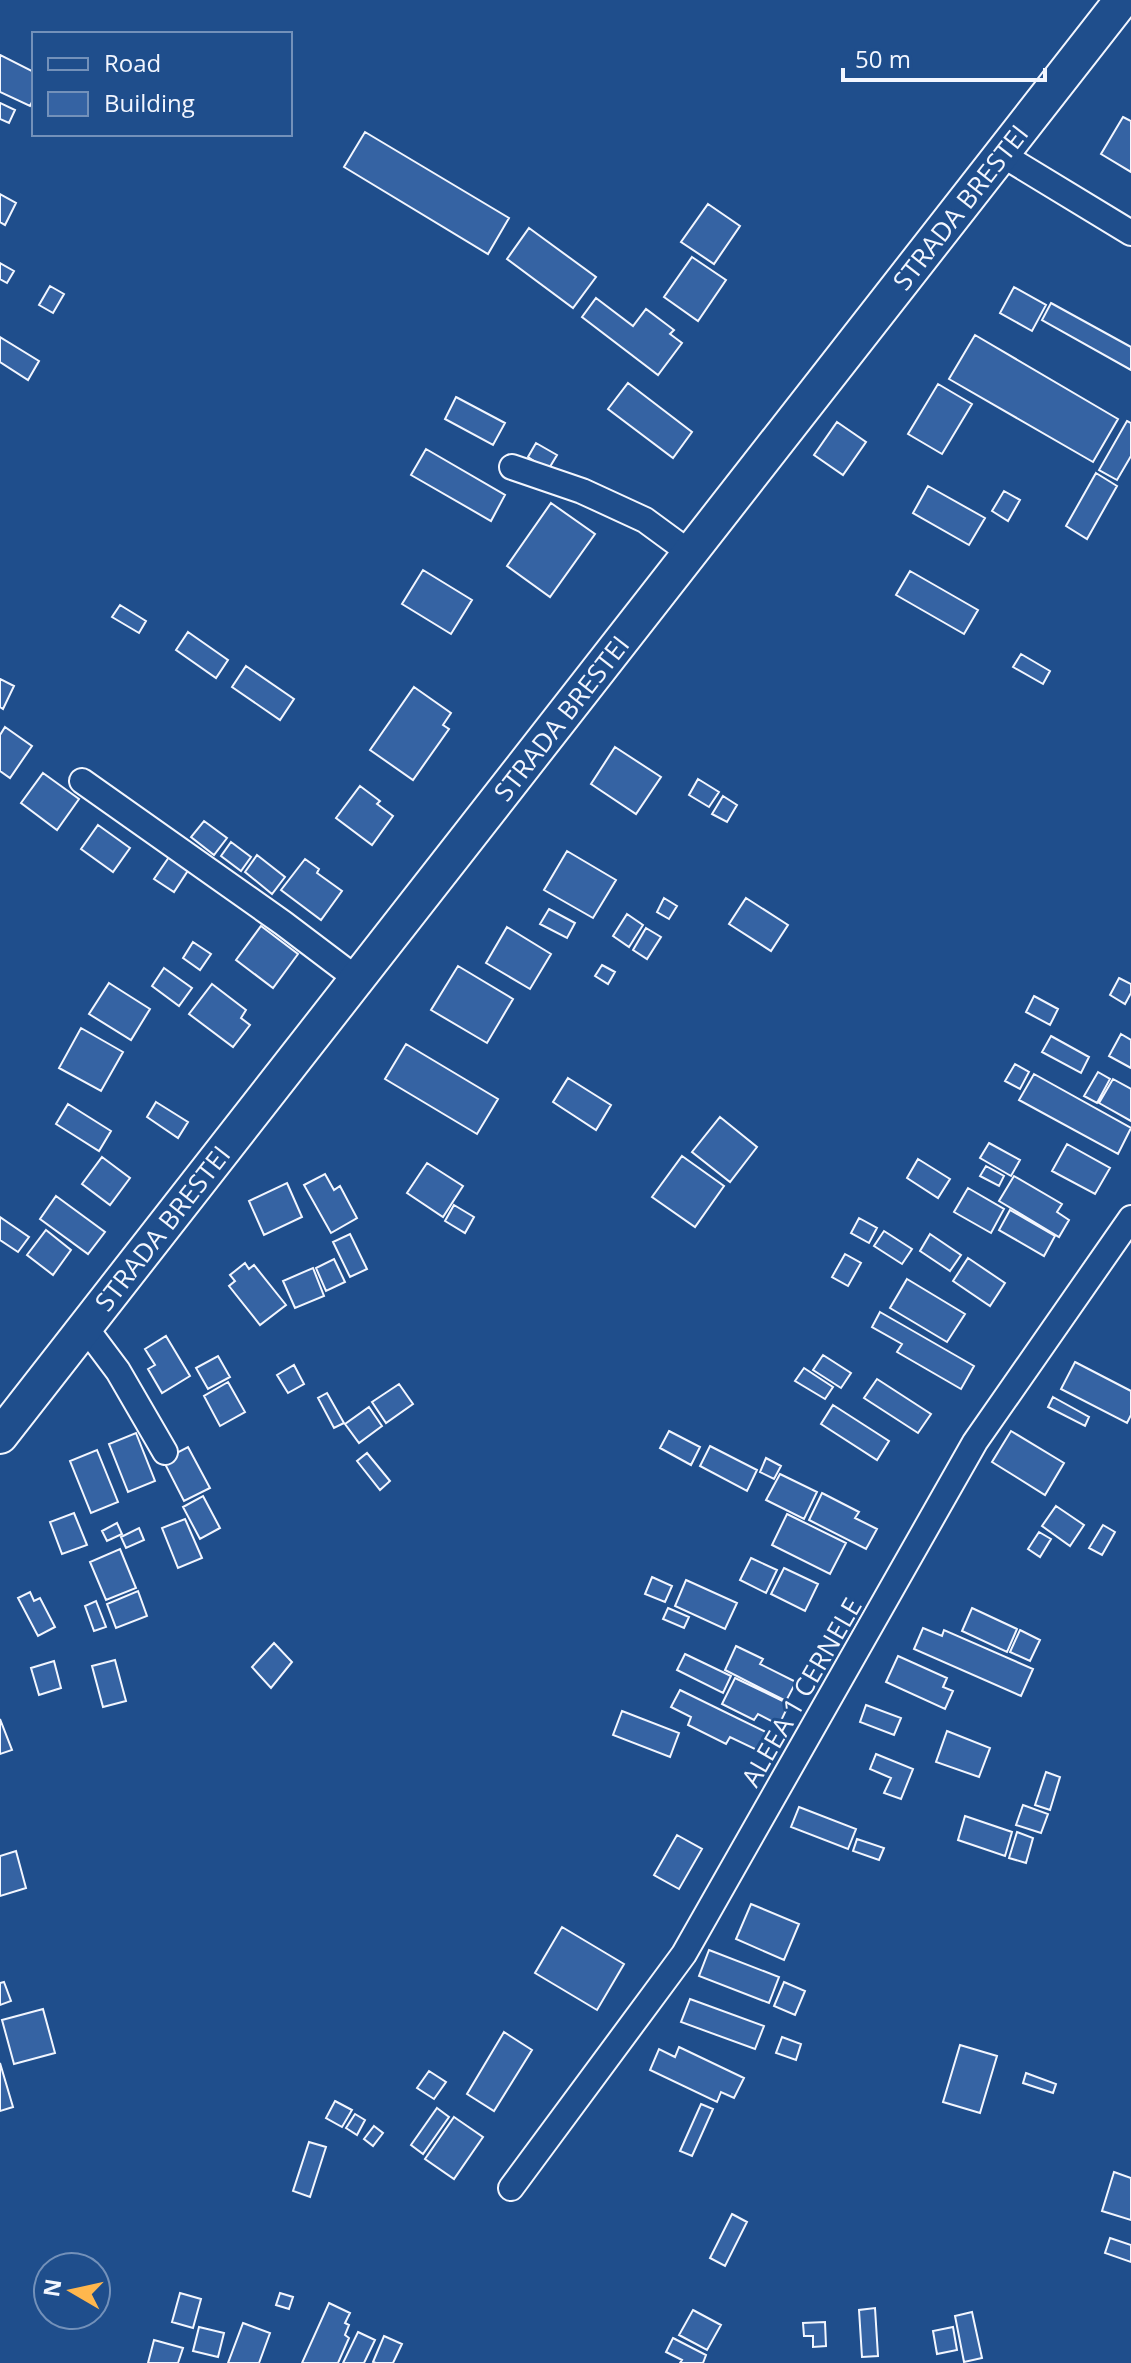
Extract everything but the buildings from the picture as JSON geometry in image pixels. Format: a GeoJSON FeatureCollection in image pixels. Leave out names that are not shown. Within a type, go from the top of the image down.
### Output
{"type":"FeatureCollection","features":[{"type":"Feature","properties":{"kind":"main road","name":"STRADA BRESTEI"},"geometry":{"type":"LineString","coordinates":[[0,1436],[1122,0]]}},
{"type":"Feature","properties":{"kind":"street"},"geometry":{"type":"LineString","coordinates":[[1001,154],[1131,233]]}},
{"type":"Feature","properties":{"kind":"street"},"geometry":{"type":"LineString","coordinates":[[512,467],[582,491],[645,520],[690,553]]}},
{"type":"Feature","properties":{"kind":"street"},"geometry":{"type":"LineString","coordinates":[[82,781],[357,979]]}},
{"type":"Feature","properties":{"kind":"street","name":"ALEEA 1 CERNELE"},"geometry":{"type":"LineString","coordinates":[[511,2188],[684,1954],[975,1442],[1131,1218]]}},
{"type":"Feature","properties":{"kind":"street"},"geometry":{"type":"LineString","coordinates":[[85,1327],[118,1371],[165,1452]]}}]}
